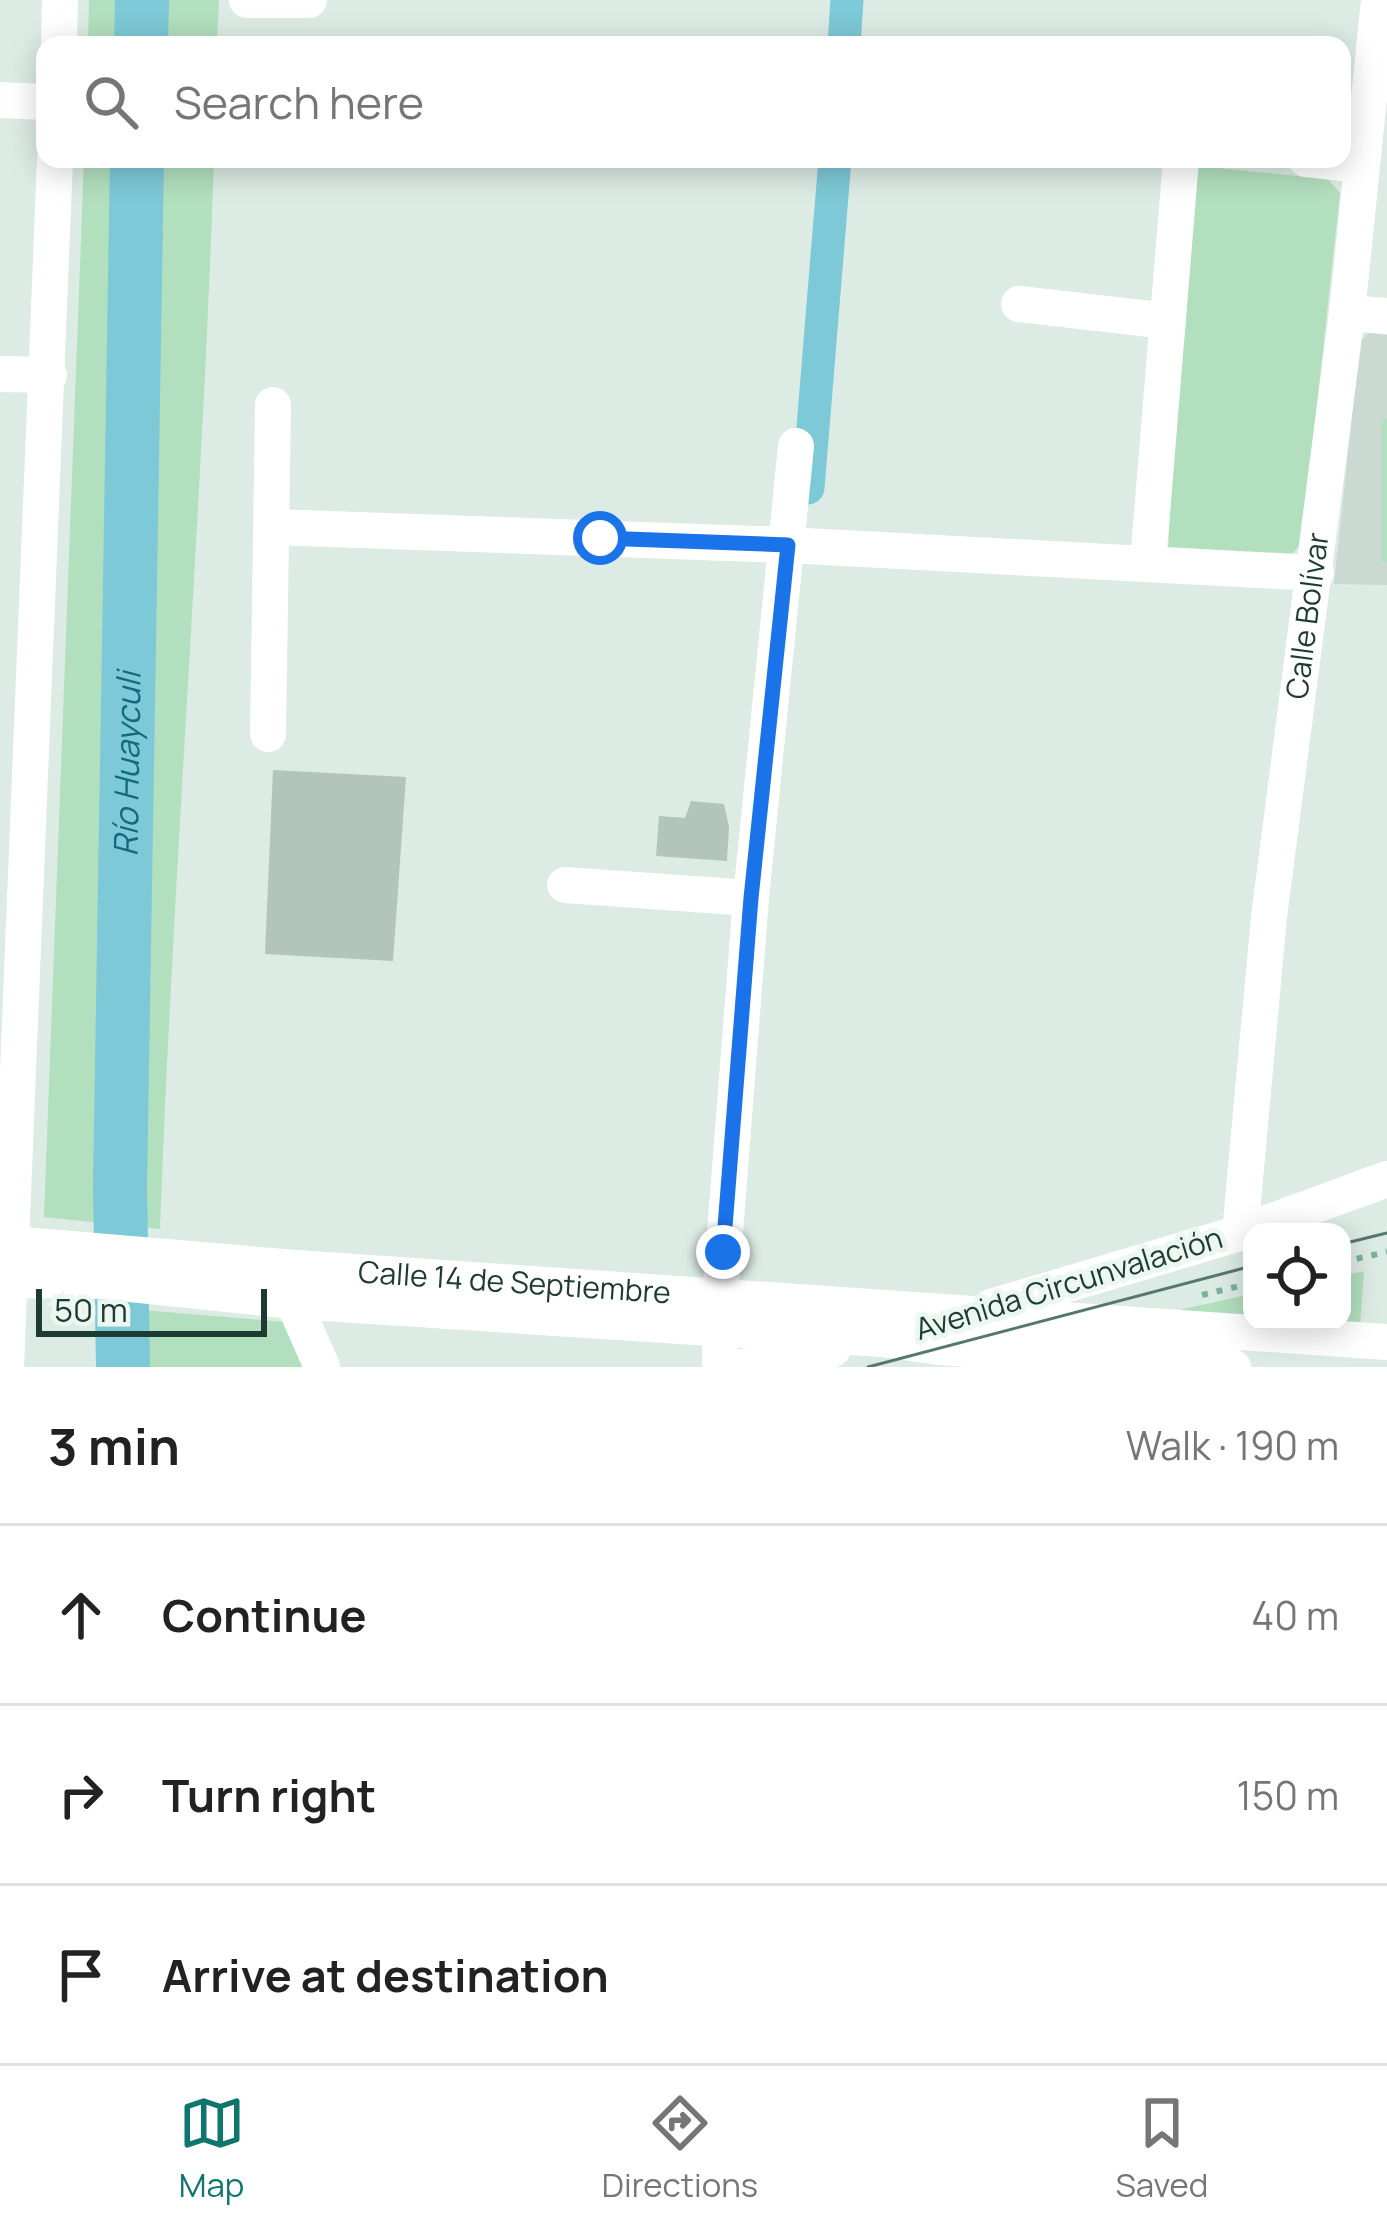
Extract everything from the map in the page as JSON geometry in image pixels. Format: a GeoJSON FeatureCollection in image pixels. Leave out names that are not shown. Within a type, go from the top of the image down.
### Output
{"type":"FeatureCollection","features":[{"type":"Feature","properties":{"kind":"street"},"geometry":{"type":"LineString","coordinates":[[58,36],[60,0]]}},
{"type":"Feature","properties":{"kind":"street"},"geometry":{"type":"LineString","coordinates":[[248,0],[309,0]]}},
{"type":"Feature","properties":{"kind":"street","name":"Calle Bolívar"},"geometry":{"type":"LineString","coordinates":[[1240,1233],[1269,917],[1316,573],[1379,0]]}},
{"type":"Feature","properties":{"kind":"street"},"geometry":{"type":"LineString","coordinates":[[0,100],[36,102]]}},
{"type":"Feature","properties":{"kind":"street"},"geometry":{"type":"LineString","coordinates":[[1351,164],[1362,165]]}},
{"type":"Feature","properties":{"kind":"street"},"geometry":{"type":"LineString","coordinates":[[5,1367],[18,631],[49,376],[55,168]]}},
{"type":"Feature","properties":{"kind":"street"},"geometry":{"type":"LineString","coordinates":[[1148,562],[1180,168]]}},
{"type":"Feature","properties":{"kind":"street"},"geometry":{"type":"LineString","coordinates":[[1019,304],[1168,321]]}},
{"type":"Feature","properties":{"kind":"street"},"geometry":{"type":"LineString","coordinates":[[1347,313],[1387,316]]}},
{"type":"Feature","properties":{"kind":"street"},"geometry":{"type":"LineString","coordinates":[[0,374],[49,376]]}},
{"type":"Feature","properties":{"kind":"street"},"geometry":{"type":"LineString","coordinates":[[268,734],[273,404]]}},
{"type":"Feature","properties":{"kind":"street"},"geometry":{"type":"LineString","coordinates":[[720,1367],[720,1312],[751,898],[796,446]]}},
{"type":"Feature","properties":{"kind":"street"},"geometry":{"type":"LineString","coordinates":[[272,527],[788,545],[1316,573]]}},
{"type":"Feature","properties":{"kind":"street"},"geometry":{"type":"LineString","coordinates":[[565,885],[751,898]]}},
{"type":"Feature","properties":{"kind":"street","name":"Avenida Circunvalación"},"geometry":{"type":"LineString","coordinates":[[744,1367],[882,1339],[970,1314],[1240,1233],[1387,1179]]}},
{"type":"Feature","properties":{"kind":"street","name":"Calle 14 de Septiembre"},"geometry":{"type":"LineString","coordinates":[[4,1244],[120,1268],[295,1285],[720,1312],[970,1314],[1387,1342]]}},
{"type":"Feature","properties":{"kind":"street","name":"Calle 14 de Septiembre"},"geometry":{"type":"LineString","coordinates":[[5,1280],[120,1268]]}},
{"type":"Feature","properties":{"kind":"street"},"geometry":{"type":"LineString","coordinates":[[295,1285],[322,1367]]}},
{"type":"Feature","properties":{"kind":"street","name":"Calle 14 de Septiembre"},"geometry":{"type":"LineString","coordinates":[[720,1312],[939,1347],[1232,1367]]}},
{"type":"Feature","properties":{"kind":"path"},"geometry":{"type":"LineString","coordinates":[[1351,1260],[1387,1252]]}},
{"type":"Feature","properties":{"kind":"shaded area"},"geometry":{"type":"Polygon","coordinates":[[[1369,333],[1387,335],[1387,585],[1334,584],[1360,341],[1369,333]]]}},
{"type":"Feature","properties":{"kind":"green space"},"geometry":{"type":"Polygon","coordinates":[[[89,0],[219,0],[217,36],[88,36],[89,0]]]}},
{"type":"Feature","properties":{"kind":"green space"},"geometry":{"type":"Polygon","coordinates":[[[84,168],[214,168],[160,1229],[44,1217],[84,168]]]}},
{"type":"Feature","properties":{"kind":"green space"},"geometry":{"type":"Polygon","coordinates":[[[1188,168],[1328,179],[1340,193],[1302,543],[1287,559],[1168,551],[1188,168]]]}},
{"type":"Feature","properties":{"kind":"green space"},"geometry":{"type":"Polygon","coordinates":[[[1382,419],[1387,419],[1387,562],[1382,562],[1382,419]]]}},
{"type":"Feature","properties":{"kind":"green space"},"geometry":{"type":"Polygon","coordinates":[[[1364,1271],[1360,1326],[1351,1324],[1351,1274],[1364,1271]]]}},
{"type":"Feature","properties":{"kind":"green space"},"geometry":{"type":"Polygon","coordinates":[[[1243,1296],[1243,1320],[1156,1315],[1243,1296]]]}},
{"type":"Feature","properties":{"kind":"green space"},"geometry":{"type":"Polygon","coordinates":[[[142,1310],[285,1322],[304,1367],[143,1367],[142,1310]]]}},
{"type":"Feature","properties":{"kind":"building"},"geometry":{"type":"Polygon","coordinates":[[[273,770],[406,777],[393,961],[265,954],[273,770]]]}},
{"type":"Feature","properties":{"kind":"building"},"geometry":{"type":"Polygon","coordinates":[[[691,801],[724,804],[729,827],[727,861],[656,856],[659,816],[685,818],[691,801]]]}},
{"type":"Feature","properties":{"kind":"waterway","name":"Río Huayculi"},"geometry":{"type":"LineString","coordinates":[[141,36],[142,0]]}},
{"type":"Feature","properties":{"kind":"waterway"},"geometry":{"type":"LineString","coordinates":[[845,36],[847,0]]}},
{"type":"Feature","properties":{"kind":"waterway","name":"Río Huayculi"},"geometry":{"type":"LineString","coordinates":[[123,1367],[120,1187],[137,168]]}},
{"type":"Feature","properties":{"kind":"waterway"},"geometry":{"type":"LineString","coordinates":[[808,488],[834,168]]}},
{"type":"Feature","properties":{"kind":"tram line"},"geometry":{"type":"LineString","coordinates":[[1351,1242],[1387,1233]]}},
{"type":"Feature","properties":{"kind":"tram line"},"geometry":{"type":"LineString","coordinates":[[868,1367],[1243,1268]]}},
{"type":"Feature","properties":{"kind":"route"},"geometry":{"type":"LineString","coordinates":[[600,538],[788,545],[751,898],[723,1252]]}}]}
